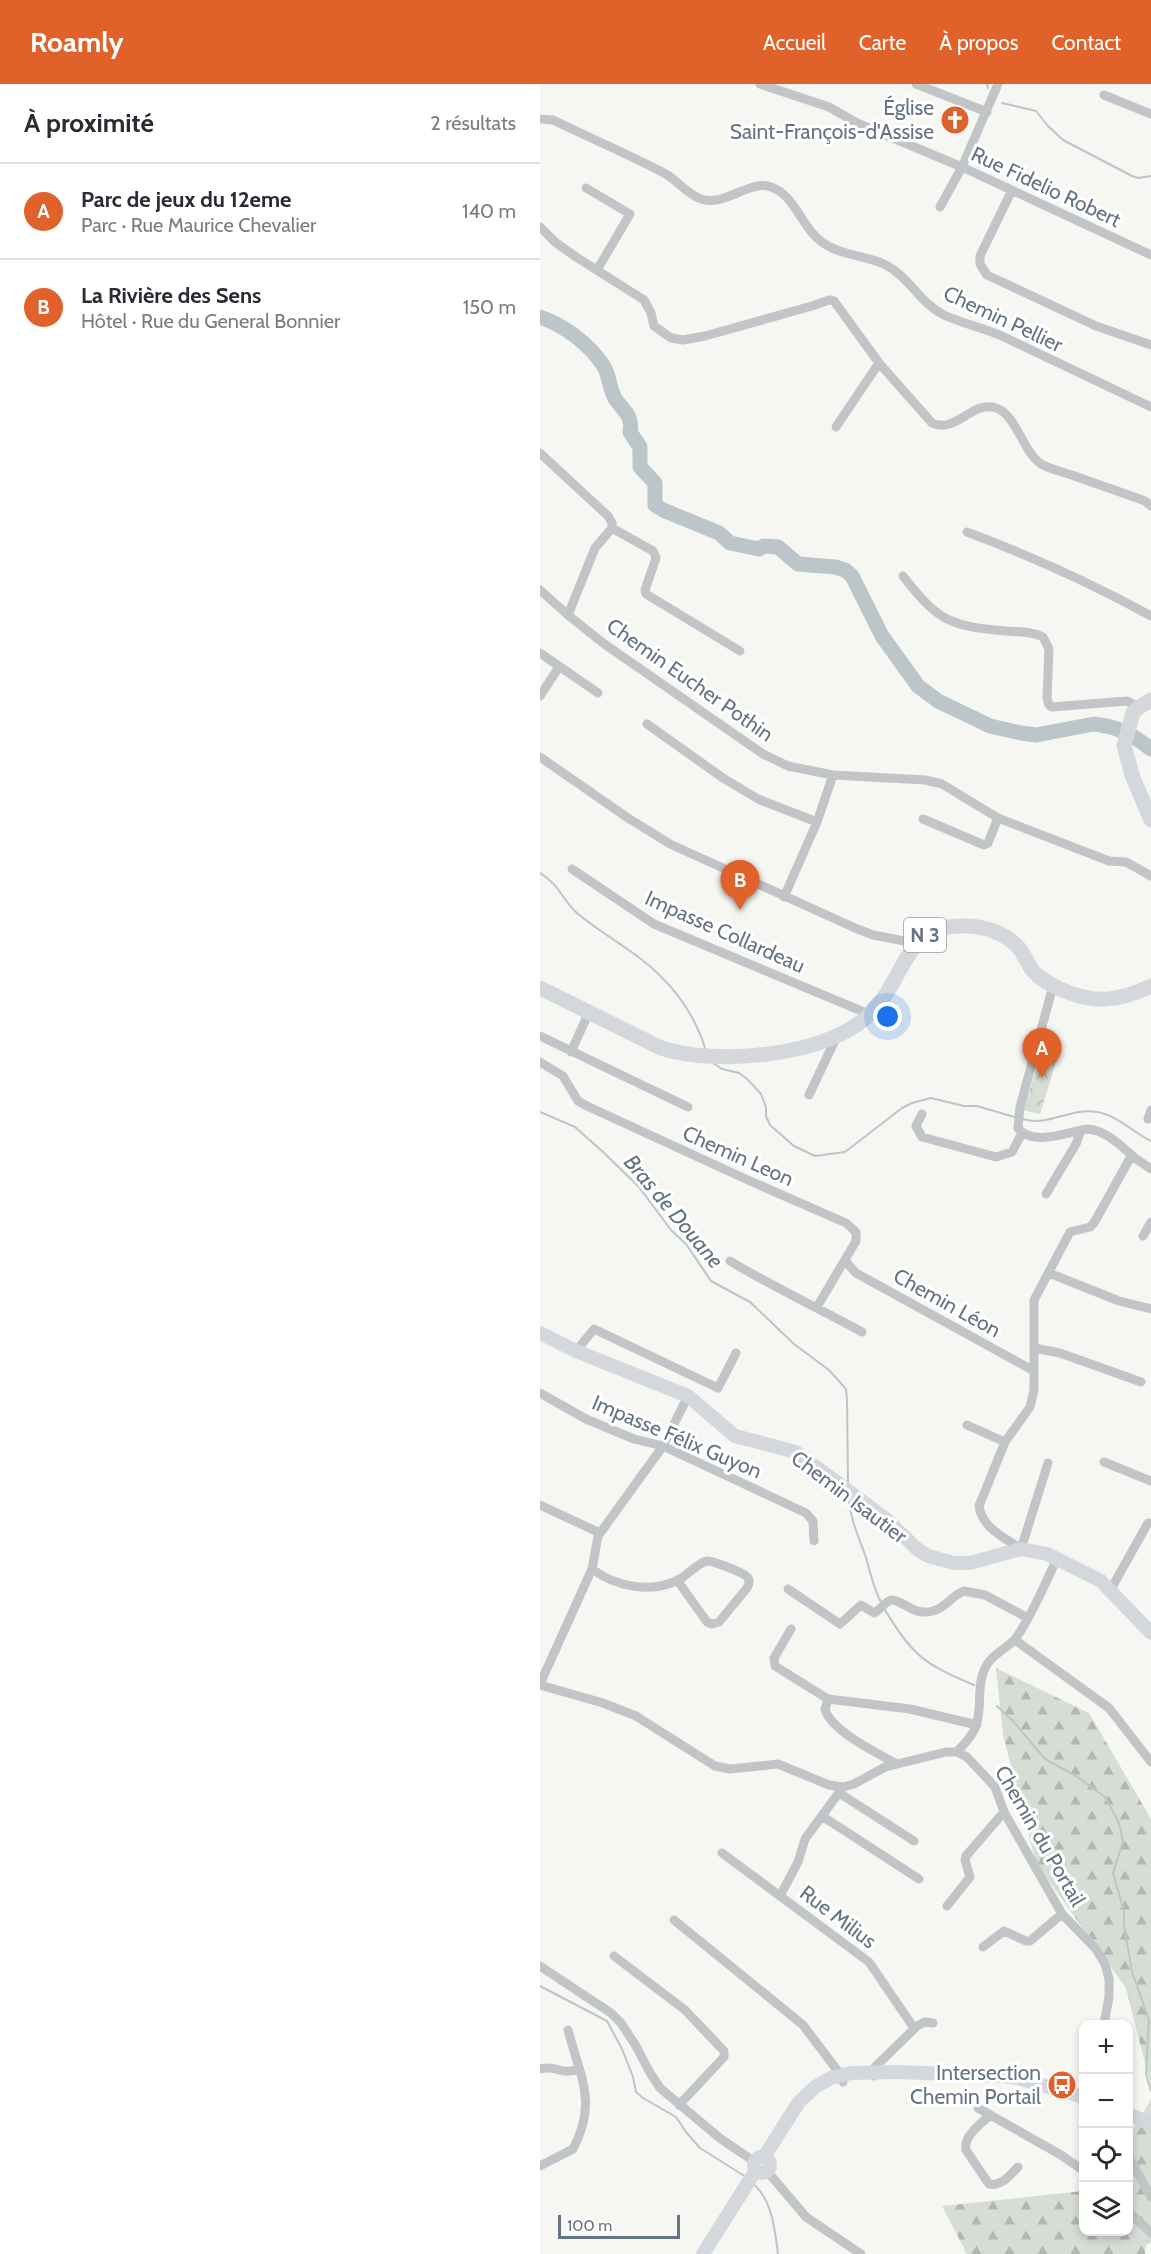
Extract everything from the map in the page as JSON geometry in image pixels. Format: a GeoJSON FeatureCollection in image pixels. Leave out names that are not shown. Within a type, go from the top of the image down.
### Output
{"type":"FeatureCollection","features":[{"type":"Feature","properties":{"kind":"main road"},"geometry":{"type":"LineString","coordinates":[[1141,707],[1124,745],[1132,775],[1150,815]]}},
{"type":"Feature","properties":{"kind":"main road","name":"N 3"},"geometry":{"type":"LineString","coordinates":[[540,988],[661,1048],[679,1054],[721,1058],[776,1053],[837,1036],[871,1015],[881,1003],[915,943],[933,932],[958,926],[975,926],[992,930],[1006,937],[1018,947],[1034,972],[1053,986],[1090,999],[1110,999],[1133,995],[1151,986]]}},
{"type":"Feature","properties":{"kind":"main road","name":"Chemin Isautier"},"geometry":{"type":"LineString","coordinates":[[540,1333],[576,1351],[688,1396],[735,1436],[796,1452],[886,1519],[917,1549],[928,1556],[940,1560],[970,1563],[1021,1549],[1039,1551],[1111,1588],[1151,1633]]}},
{"type":"Feature","properties":{"kind":"main road"},"geometry":{"type":"LineString","coordinates":[[711,2254],[799,2102],[815,2087],[842,2079],[874,2075],[963,2074],[1018,2078],[1079,2096]]}},
{"type":"Feature","properties":{"kind":"main road"},"geometry":{"type":"LineString","coordinates":[[874,2075],[1019,2086],[1079,2104]]}},
{"type":"Feature","properties":{"kind":"main road"},"geometry":{"type":"LineString","coordinates":[[1133,2116],[1151,2124]]}},
{"type":"Feature","properties":{"kind":"main road"},"geometry":{"type":"LineString","coordinates":[[1133,2123],[1151,2130]]}},
{"type":"Feature","properties":{"kind":"main road"},"geometry":{"type":"LineString","coordinates":[[703,2254],[742,2198]]}},
{"type":"Feature","properties":{"kind":"street","name":"Rue Fidelio Robert"},"geometry":{"type":"LineString","coordinates":[[760,84],[829,107],[857,123],[962,167],[1151,255]]}},
{"type":"Feature","properties":{"kind":"street"},"geometry":{"type":"LineString","coordinates":[[916,84],[987,112]]}},
{"type":"Feature","properties":{"kind":"street"},"geometry":{"type":"LineString","coordinates":[[940,207],[962,167],[998,84]]}},
{"type":"Feature","properties":{"kind":"street"},"geometry":{"type":"LineString","coordinates":[[1104,94],[1151,114]]}},
{"type":"Feature","properties":{"kind":"street","name":"Chemin Pellier"},"geometry":{"type":"LineString","coordinates":[[540,120],[553,120],[664,173],[701,199],[715,200],[760,186],[771,187],[787,197],[805,226],[817,239],[831,248],[876,260],[889,267],[902,276],[932,307],[944,315],[1002,336],[1151,407]]}},
{"type":"Feature","properties":{"kind":"street"},"geometry":{"type":"LineString","coordinates":[[586,188],[630,214],[597,270]]}},
{"type":"Feature","properties":{"kind":"street"},"geometry":{"type":"LineString","coordinates":[[1012,190],[980,256],[980,264],[987,275],[1096,326],[1151,345]]}},
{"type":"Feature","properties":{"kind":"street"},"geometry":{"type":"LineString","coordinates":[[540,227],[555,242],[644,300],[654,326],[664,335],[678,340],[705,336],[822,302],[834,301],[879,363],[932,423],[951,425],[982,408],[998,408],[1005,413],[1026,447],[1042,464],[1145,501],[1151,506]]}},
{"type":"Feature","properties":{"kind":"street"},"geometry":{"type":"LineString","coordinates":[[837,427],[879,363]]}},
{"type":"Feature","properties":{"kind":"street"},"geometry":{"type":"LineString","coordinates":[[540,453],[608,516],[612,523],[612,528],[595,548],[567,615]]}},
{"type":"Feature","properties":{"kind":"street"},"geometry":{"type":"LineString","coordinates":[[612,528],[653,551],[656,558],[645,590],[646,594],[740,651]]}},
{"type":"Feature","properties":{"kind":"street"},"geometry":{"type":"LineString","coordinates":[[967,532],[1101,588],[1151,616]]}},
{"type":"Feature","properties":{"kind":"street"},"geometry":{"type":"LineString","coordinates":[[903,576],[930,609],[957,624],[974,628],[1030,633],[1043,637],[1049,649],[1047,698],[1052,707],[1127,701],[1141,707]]}},
{"type":"Feature","properties":{"kind":"street","name":"Chemin Eucher Pothin"},"geometry":{"type":"LineString","coordinates":[[540,590],[567,615],[613,650],[762,754],[788,766],[833,775],[942,784],[998,818],[1109,861],[1126,862],[1151,876]]}},
{"type":"Feature","properties":{"kind":"street"},"geometry":{"type":"LineString","coordinates":[[540,653],[598,693]]}},
{"type":"Feature","properties":{"kind":"street"},"geometry":{"type":"LineString","coordinates":[[540,696],[559,667]]}},
{"type":"Feature","properties":{"kind":"street"},"geometry":{"type":"LineString","coordinates":[[647,724],[723,778],[758,799],[817,822]]}},
{"type":"Feature","properties":{"kind":"street"},"geometry":{"type":"LineString","coordinates":[[540,757],[670,844],[873,935],[915,943]]}},
{"type":"Feature","properties":{"kind":"street"},"geometry":{"type":"LineString","coordinates":[[784,897],[817,822],[833,775]]}},
{"type":"Feature","properties":{"kind":"street"},"geometry":{"type":"LineString","coordinates":[[923,819],[984,845],[988,843],[998,818]]}},
{"type":"Feature","properties":{"kind":"street","name":"Impasse Collardeau"},"geometry":{"type":"LineString","coordinates":[[572,869],[654,924],[871,1015]]}},
{"type":"Feature","properties":{"kind":"street"},"geometry":{"type":"LineString","coordinates":[[1053,986],[1020,1107],[1018,1128],[1022,1133],[1039,1138],[1094,1129],[1103,1133],[1151,1169]]}},
{"type":"Feature","properties":{"kind":"street"},"geometry":{"type":"LineString","coordinates":[[571,1052],[589,1012]]}},
{"type":"Feature","properties":{"kind":"street"},"geometry":{"type":"LineString","coordinates":[[540,1036],[688,1107]]}},
{"type":"Feature","properties":{"kind":"street"},"geometry":{"type":"LineString","coordinates":[[809,1095],[837,1036]]}},
{"type":"Feature","properties":{"kind":"street","name":"Chemin Leon"},"geometry":{"type":"LineString","coordinates":[[540,1062],[563,1076],[578,1101],[587,1107],[846,1223],[856,1232],[856,1241],[846,1262],[817,1307]]}},
{"type":"Feature","properties":{"kind":"street"},"geometry":{"type":"LineString","coordinates":[[922,1114],[916,1126],[922,1137],[996,1157],[1012,1152],[1022,1133]]}},
{"type":"Feature","properties":{"kind":"street"},"geometry":{"type":"LineString","coordinates":[[1046,1194],[1076,1144],[1081,1130]]}},
{"type":"Feature","properties":{"kind":"street","name":"Chemin Léon"},"geometry":{"type":"LineString","coordinates":[[1021,1549],[985,1524],[980,1517],[979,1506],[1005,1442],[1030,1407],[1034,1390],[1034,1300],[1070,1232],[1090,1227],[1127,1162],[1135,1158]]}},
{"type":"Feature","properties":{"kind":"street"},"geometry":{"type":"LineString","coordinates":[[1143,1236],[1151,1222]]}},
{"type":"Feature","properties":{"kind":"street"},"geometry":{"type":"LineString","coordinates":[[730,1261],[770,1285],[862,1332]]}},
{"type":"Feature","properties":{"kind":"street","name":"Chemin Léon"},"geometry":{"type":"LineString","coordinates":[[846,1262],[855,1273],[1034,1371]]}},
{"type":"Feature","properties":{"kind":"street"},"geometry":{"type":"LineString","coordinates":[[1049,1273],[1119,1301],[1151,1309]]}},
{"type":"Feature","properties":{"kind":"street"},"geometry":{"type":"LineString","coordinates":[[576,1351],[594,1329],[718,1388],[736,1353]]}},
{"type":"Feature","properties":{"kind":"street"},"geometry":{"type":"LineString","coordinates":[[1034,1348],[1060,1353],[1141,1382]]}},
{"type":"Feature","properties":{"kind":"street","name":"Impasse Félix Guyon"},"geometry":{"type":"LineString","coordinates":[[540,1393],[586,1419],[634,1439],[663,1446],[806,1513],[813,1521],[814,1541]]}},
{"type":"Feature","properties":{"kind":"street"},"geometry":{"type":"LineString","coordinates":[[688,1396],[663,1446],[600,1533],[595,1545],[592,1569],[540,1684],[603,1703],[636,1716],[720,1768],[730,1770],[778,1764],[841,1790],[914,1841]]}},
{"type":"Feature","properties":{"kind":"street"},"geometry":{"type":"LineString","coordinates":[[967,1425],[1005,1442]]}},
{"type":"Feature","properties":{"kind":"street"},"geometry":{"type":"LineString","coordinates":[[1104,1462],[1151,1481]]}},
{"type":"Feature","properties":{"kind":"street"},"geometry":{"type":"LineString","coordinates":[[1021,1549],[1048,1463]]}},
{"type":"Feature","properties":{"kind":"street"},"geometry":{"type":"LineString","coordinates":[[540,1505],[600,1533]]}},
{"type":"Feature","properties":{"kind":"street"},"geometry":{"type":"LineString","coordinates":[[1111,1588],[1148,1523]]}},
{"type":"Feature","properties":{"kind":"street"},"geometry":{"type":"LineString","coordinates":[[841,1790],[885,1767],[946,1752],[957,1752],[971,1736],[976,1725],[980,1709],[979,1696],[988,1663],[1015,1640],[1057,1559]]}},
{"type":"Feature","properties":{"kind":"street"},"geometry":{"type":"LineString","coordinates":[[592,1569],[602,1577],[625,1586],[645,1587],[677,1580],[710,1561],[743,1574],[749,1580],[747,1588],[717,1623],[711,1624],[707,1622],[677,1580]]}},
{"type":"Feature","properties":{"kind":"street"},"geometry":{"type":"LineString","coordinates":[[788,1589],[840,1624],[861,1605],[874,1613],[893,1600],[914,1610],[932,1612],[941,1609],[960,1592],[968,1591],[985,1595],[1028,1618]]}},
{"type":"Feature","properties":{"kind":"street"},"geometry":{"type":"LineString","coordinates":[[791,1629],[774,1658],[775,1666],[828,1699],[910,1709],[976,1725]]}},
{"type":"Feature","properties":{"kind":"street"},"geometry":{"type":"LineString","coordinates":[[1015,1640],[1109,1708],[1151,1762]]}},
{"type":"Feature","properties":{"kind":"street"},"geometry":{"type":"LineString","coordinates":[[828,1699],[825,1708],[831,1720],[869,1748],[897,1764]]}},
{"type":"Feature","properties":{"kind":"street","name":"Chemin du Portail"},"geometry":{"type":"LineString","coordinates":[[957,1752],[974,1763],[995,1787],[1004,1812],[1062,1914],[1096,1949],[1105,1964],[1109,1979],[1109,1997],[1105,2020]]}},
{"type":"Feature","properties":{"kind":"street","name":"Rue Milius"},"geometry":{"type":"LineString","coordinates":[[780,1896],[798,1862],[805,1839],[841,1790]]}},
{"type":"Feature","properties":{"kind":"street"},"geometry":{"type":"LineString","coordinates":[[947,1906],[970,1877],[966,1856],[1004,1812]]}},
{"type":"Feature","properties":{"kind":"street"},"geometry":{"type":"LineString","coordinates":[[822,1816],[919,1879]]}},
{"type":"Feature","properties":{"kind":"street","name":"Rue Milius"},"geometry":{"type":"LineString","coordinates":[[722,1852],[869,1962],[914,2028]]}},
{"type":"Feature","properties":{"kind":"street"},"geometry":{"type":"LineString","coordinates":[[983,1947],[1004,1931],[1030,1941],[1062,1914]]}},
{"type":"Feature","properties":{"kind":"street"},"geometry":{"type":"LineString","coordinates":[[674,1920],[802,2025],[842,2079]]}},
{"type":"Feature","properties":{"kind":"street"},"geometry":{"type":"LineString","coordinates":[[614,1956],[685,2010],[724,2051],[724,2057],[679,2105]]}},
{"type":"Feature","properties":{"kind":"street"},"geometry":{"type":"LineString","coordinates":[[540,1966],[611,2013],[621,2023],[660,2088],[760,2168],[806,2217],[861,2254]]}},
{"type":"Feature","properties":{"kind":"street"},"geometry":{"type":"LineString","coordinates":[[874,2075],[875,2067],[914,2028],[925,2022],[933,2023]]}},
{"type":"Feature","properties":{"kind":"street"},"geometry":{"type":"LineString","coordinates":[[540,2166],[573,2149],[587,2111],[586,2091],[568,2030]]}},
{"type":"Feature","properties":{"kind":"street"},"geometry":{"type":"LineString","coordinates":[[540,2069],[548,2067],[567,2073],[578,2069]]}},
{"type":"Feature","properties":{"kind":"street"},"geometry":{"type":"LineString","coordinates":[[978,2108],[1061,2155],[1079,2168]]}},
{"type":"Feature","properties":{"kind":"street"},"geometry":{"type":"LineString","coordinates":[[990,2115],[967,2138],[966,2150],[989,2184],[1000,2183],[1018,2168]]}},
{"type":"Feature","properties":{"kind":"street"},"geometry":{"type":"LineString","coordinates":[[1133,2163],[1151,2197]]}},
{"type":"Feature","properties":{"kind":"street"},"geometry":{"type":"LineString","coordinates":[[1133,2216],[1151,2233]]}},
{"type":"Feature","properties":{"kind":"green space"},"geometry":{"type":"Polygon","coordinates":[[[1046,1041],[1061,1046],[1040,1114],[1023,1110],[1046,1041]]]}},
{"type":"Feature","properties":{"kind":"green space"},"geometry":{"type":"Polygon","coordinates":[[[996,1668],[1089,1713],[1151,1819],[1151,2087],[1126,1988],[1036,1863],[1003,1735],[996,1668]]]}},
{"type":"Feature","properties":{"kind":"green space"},"geometry":{"type":"Polygon","coordinates":[[[1151,2099],[1151,2242],[1146,2245],[1145,2254],[967,2254],[942,2206],[1079,2191],[1079,2236],[1133,2236],[1133,2130],[1151,2099]]]}},
{"type":"Feature","properties":{"kind":"waterway"},"geometry":{"type":"LineString","coordinates":[[987,84],[988,88]]}},
{"type":"Feature","properties":{"kind":"waterway"},"geometry":{"type":"LineString","coordinates":[[1002,103],[1036,111],[1063,140],[1132,176],[1138,178],[1151,176]]}},
{"type":"Feature","properties":{"kind":"waterway"},"geometry":{"type":"LineString","coordinates":[[540,317],[575,336],[603,365],[614,396],[629,418],[630,432],[640,447],[640,467],[655,483],[655,505],[719,533],[730,543],[759,549],[764,546],[778,547],[798,564],[845,570],[852,576],[882,636],[918,686],[938,701],[990,726],[1021,733],[1036,735],[1094,724],[1125,732],[1151,749]]}},
{"type":"Feature","properties":{"kind":"waterway"},"geometry":{"type":"LineString","coordinates":[[540,873],[552,882],[577,913],[641,959],[663,978],[689,1012],[706,1051]]}},
{"type":"Feature","properties":{"kind":"waterway"},"geometry":{"type":"LineString","coordinates":[[713,1063],[722,1069],[739,1073],[747,1079],[761,1094],[770,1125],[794,1146],[815,1156],[845,1152],[902,1108],[931,1098],[964,1106],[977,1106],[1018,1118]]}},
{"type":"Feature","properties":{"kind":"waterway","name":"Bras de Douane"},"geometry":{"type":"LineString","coordinates":[[540,1112],[575,1127],[602,1151],[639,1187],[671,1230],[686,1244],[711,1281],[750,1302],[794,1344],[829,1370],[846,1389],[848,1485]]}},
{"type":"Feature","properties":{"kind":"waterway"},"geometry":{"type":"LineString","coordinates":[[1023,1119],[1042,1121],[1078,1112],[1097,1112],[1118,1120],[1151,1141]]}},
{"type":"Feature","properties":{"kind":"waterway","name":"Bras de Douane"},"geometry":{"type":"LineString","coordinates":[[848,1496],[854,1525],[881,1602]]}},
{"type":"Feature","properties":{"kind":"waterway","name":"Bras de Douane"},"geometry":{"type":"LineString","coordinates":[[885,1610],[904,1638],[921,1657],[943,1671],[974,1685]]}},
{"type":"Feature","properties":{"kind":"waterway","name":"Bras de Douane"},"geometry":{"type":"LineString","coordinates":[[997,1706],[1045,1759],[1076,1776],[1106,1798],[1119,1823],[1123,1842],[1113,1873],[1124,1912],[1132,1972],[1149,2020],[1146,2074],[1151,2091]]}},
{"type":"Feature","properties":{"kind":"waterway"},"geometry":{"type":"LineString","coordinates":[[540,1986],[607,2021],[622,2049],[636,2092],[676,2117],[700,2148],[746,2177]]}},
{"type":"Feature","properties":{"kind":"waterway"},"geometry":{"type":"LineString","coordinates":[[752,2183],[759,2189],[768,2206],[774,2225],[778,2254]]}},
{"type":"Feature","properties":{"kind":"place","name":"Église Saint-François-d'Assise"},"geometry":{"type":"Point","coordinates":[955,120]}},
{"type":"Feature","properties":{"kind":"place","name":"La Rivière des Sens"},"geometry":{"type":"Point","coordinates":[740,910]}},
{"type":"Feature","properties":{"kind":"place","name":"Parc de jeux du 12eme"},"geometry":{"type":"Point","coordinates":[1042,1078]}},
{"type":"Feature","properties":{"kind":"place","name":"Intersection Chemin Portail"},"geometry":{"type":"Point","coordinates":[1062,2085]}}]}
